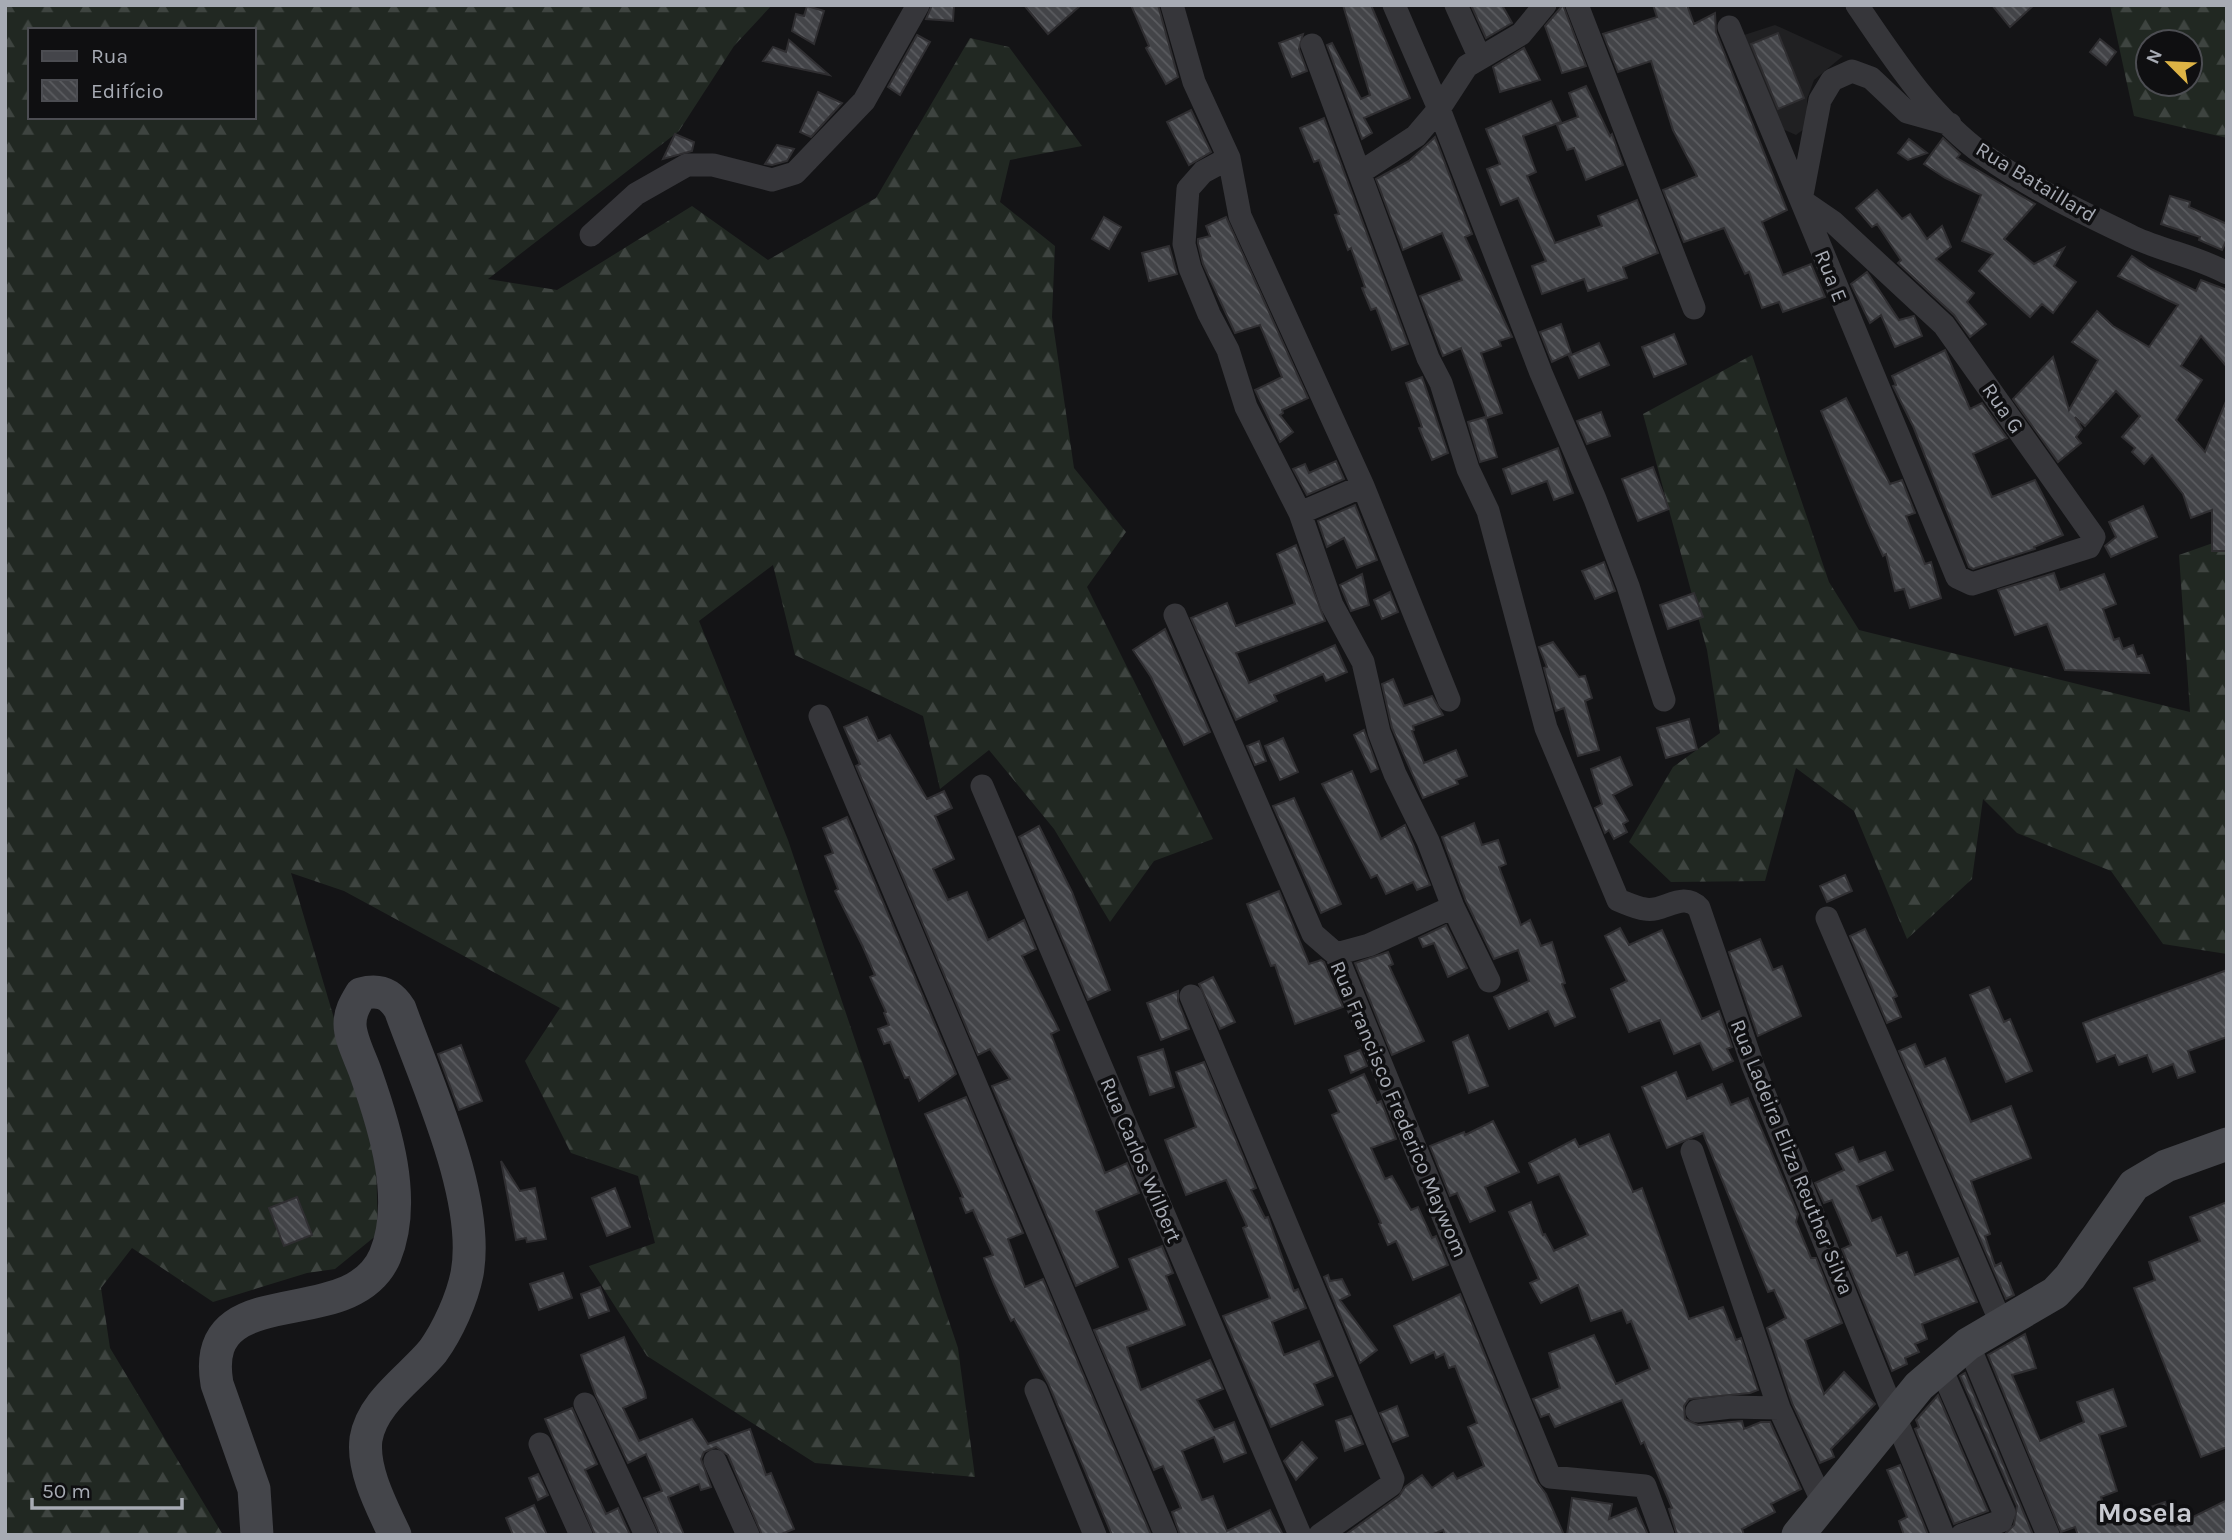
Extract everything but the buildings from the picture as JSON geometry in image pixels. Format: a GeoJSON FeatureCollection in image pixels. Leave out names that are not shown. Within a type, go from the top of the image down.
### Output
{"type":"FeatureCollection","features":[{"type":"Feature","properties":{"kind":"street"},"geometry":{"type":"LineString","coordinates":[[591,235],[636,194],[687,164],[713,165],[772,180],[795,173],[864,101],[918,5]]}},
{"type":"Feature","properties":{"kind":"street"},"geometry":{"type":"LineString","coordinates":[[1172,5],[1194,82],[1229,158],[1240,216],[1363,486],[1449,700]]}},
{"type":"Feature","properties":{"kind":"street"},"geometry":{"type":"LineString","coordinates":[[1394,5],[1439,109],[1541,373],[1628,586],[1664,700]]}},
{"type":"Feature","properties":{"kind":"street"},"geometry":{"type":"LineString","coordinates":[[1456,5],[1479,56]]}},
{"type":"Feature","properties":{"kind":"street"},"geometry":{"type":"LineString","coordinates":[[1312,44],[1361,172],[1416,136],[1439,109],[1467,66],[1479,56],[1521,34],[1545,5]]}},
{"type":"Feature","properties":{"kind":"street"},"geometry":{"type":"LineString","coordinates":[[1577,5],[1694,308]]}},
{"type":"Feature","properties":{"kind":"street","name":"Rua Bataillard"},"geometry":{"type":"LineString","coordinates":[[1857,5],[1895,63],[1950,124],[1982,153],[2059,201],[2143,241],[2227,273]]}},
{"type":"Feature","properties":{"kind":"street","name":"Rua E"},"geometry":{"type":"LineString","coordinates":[[1728,27],[1957,577],[1972,584]]}},
{"type":"Feature","properties":{"kind":"street"},"geometry":{"type":"LineString","coordinates":[[1801,200],[1819,100],[1832,80],[1852,71],[1871,78],[1907,111],[1950,124]]}},
{"type":"Feature","properties":{"kind":"street"},"geometry":{"type":"LineString","coordinates":[[1229,158],[1193,180],[1186,203],[1184,244],[1201,297],[1228,350],[1246,407],[1300,513],[1322,582],[1363,662],[1379,732],[1395,774],[1428,841],[1454,907],[1489,981]]}},
{"type":"Feature","properties":{"kind":"street","name":"Rua Ladeira Eliza Reuther Silva"},"geometry":{"type":"LineString","coordinates":[[1361,172],[1428,358],[1441,383],[1468,468],[1488,512],[1546,728],[1618,900],[1650,910],[1680,901],[1691,902],[1699,908],[1753,1066],[1943,1535]]}},
{"type":"Feature","properties":{"kind":"street","name":"Rua G"},"geometry":{"type":"LineString","coordinates":[[1801,200],[1833,222],[1944,325],[2094,537],[2090,547],[1972,584]]}},
{"type":"Feature","properties":{"kind":"street"},"geometry":{"type":"LineString","coordinates":[[1300,513],[1363,486]]}},
{"type":"Feature","properties":{"kind":"street","name":"Rua Francisco Frederico Maywom"},"geometry":{"type":"LineString","coordinates":[[1175,615],[1313,933],[1336,954],[1550,1477],[1645,1486],[1663,1535]]}},
{"type":"Feature","properties":{"kind":"street"},"geometry":{"type":"LineString","coordinates":[[820,716],[1166,1535]]}},
{"type":"Feature","properties":{"kind":"street","name":"Rua Carlos Wilbert"},"geometry":{"type":"LineString","coordinates":[[982,786],[1300,1535]]}},
{"type":"Feature","properties":{"kind":"street"},"geometry":{"type":"LineString","coordinates":[[1336,954],[1368,945],[1454,907]]}},
{"type":"Feature","properties":{"kind":"street"},"geometry":{"type":"LineString","coordinates":[[1827,918],[2001,1325]]}},
{"type":"Feature","properties":{"kind":"street"},"geometry":{"type":"LineString","coordinates":[[257,1535],[254,1489],[225,1408],[214,1365],[219,1343],[227,1329],[251,1316],[352,1292],[372,1278],[385,1255],[394,1219],[392,1170],[377,1106],[350,1025],[352,1008],[361,994],[374,991],[388,994],[400,1009],[461,1185],[470,1231],[467,1274],[454,1312],[433,1350],[388,1398],[366,1439],[370,1471],[395,1535]]}},
{"type":"Feature","properties":{"kind":"street"},"geometry":{"type":"LineString","coordinates":[[1191,996],[1393,1479],[1391,1485],[1320,1535]]}},
{"type":"Feature","properties":{"kind":"street"},"geometry":{"type":"LineString","coordinates":[[1798,1535],[1895,1413],[1940,1366],[1968,1344],[2055,1293],[2070,1277],[2134,1185],[2166,1166],[2227,1144]]}},
{"type":"Feature","properties":{"kind":"street"},"geometry":{"type":"LineString","coordinates":[[1692,1151],[1779,1408],[1823,1503]]}},
{"type":"Feature","properties":{"kind":"street"},"geometry":{"type":"LineString","coordinates":[[1968,1344],[2048,1535]]}},
{"type":"Feature","properties":{"kind":"street"},"geometry":{"type":"LineString","coordinates":[[1940,1366],[2004,1513],[2000,1521],[1962,1535]]}},
{"type":"Feature","properties":{"kind":"street"},"geometry":{"type":"LineString","coordinates":[[1036,1391],[1095,1535]]}},
{"type":"Feature","properties":{"kind":"street"},"geometry":{"type":"LineString","coordinates":[[585,1404],[646,1535]]}},
{"type":"Feature","properties":{"kind":"street"},"geometry":{"type":"LineString","coordinates":[[1697,1411],[1731,1407],[1779,1408]]}},
{"type":"Feature","properties":{"kind":"street"},"geometry":{"type":"LineString","coordinates":[[540,1444],[580,1535]]}},
{"type":"Feature","properties":{"kind":"street"},"geometry":{"type":"LineString","coordinates":[[715,1461],[748,1535]]}},
{"type":"Feature","properties":{"kind":"shaded area"},"geometry":{"type":"Polygon","coordinates":[[[1775,25],[1843,56],[1814,80],[1807,99],[1804,129],[1796,135],[1778,127],[1741,36],[1775,25]]]}},
{"type":"Feature","properties":{"kind":"green space"},"geometry":{"type":"Polygon","coordinates":[[[5,5],[772,5],[734,46],[679,131],[488,279],[557,290],[692,206],[768,260],[876,198],[970,38],[1009,47],[1082,146],[1010,160],[1000,202],[1055,246],[1052,317],[1074,468],[1126,532],[1087,587],[1213,839],[1154,861],[1110,922],[1054,829],[989,750],[940,789],[923,716],[795,655],[773,565],[699,621],[788,840],[958,1348],[975,1477],[815,1463],[647,1356],[589,1266],[655,1243],[638,1176],[571,1153],[525,1061],[560,1008],[344,891],[291,873],[376,1160],[378,1234],[335,1269],[307,1273],[213,1302],[132,1248],[101,1288],[110,1348],[223,1535],[5,1535],[5,5]]]}},
{"type":"Feature","properties":{"kind":"green space"},"geometry":{"type":"Polygon","coordinates":[[[2110,5],[2227,5],[2227,138],[2134,116],[2110,5]]]}},
{"type":"Feature","properties":{"kind":"green space"},"geometry":{"type":"Polygon","coordinates":[[[1752,355],[1829,582],[1859,630],[2190,712],[2179,555],[2227,538],[2227,954],[2163,944],[2111,871],[2017,833],[1983,799],[1972,879],[1907,939],[1854,811],[1796,768],[1765,881],[1671,882],[1629,842],[1673,767],[1720,733],[1707,650],[1643,414],[1752,355]]]}},
{"type":"Feature","properties":{"kind":"district","name":"Mosela"},"geometry":{"type":"Point","coordinates":[2145,1512]}}]}
